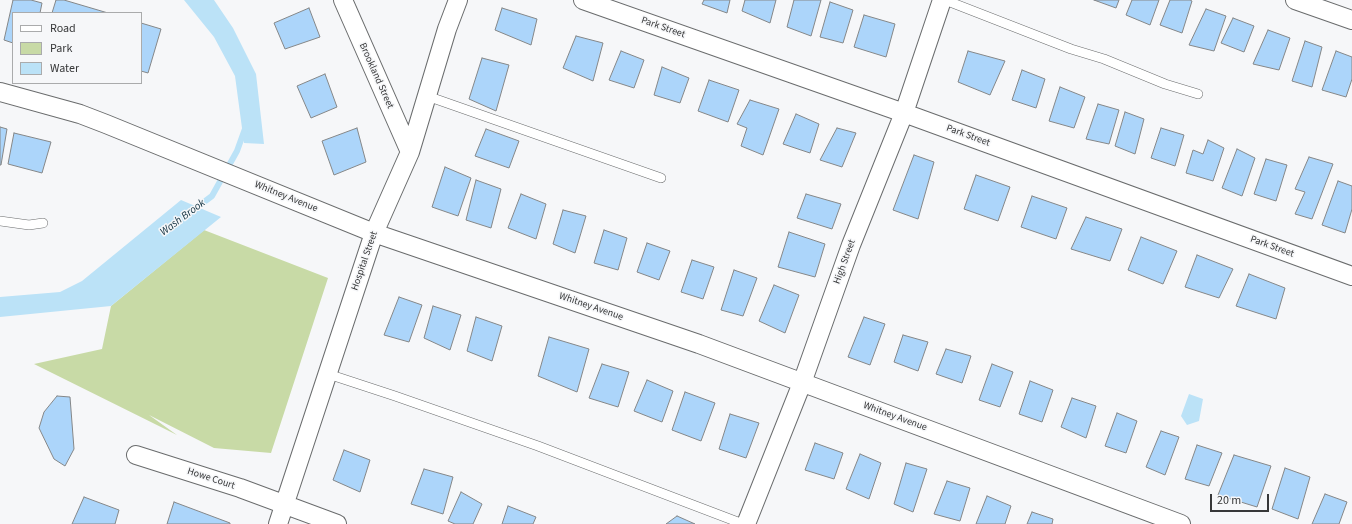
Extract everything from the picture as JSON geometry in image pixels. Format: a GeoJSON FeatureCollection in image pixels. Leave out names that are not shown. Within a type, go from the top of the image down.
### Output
{"type":"FeatureCollection","features":[{"type":"Feature","properties":{"kind":"street","name":"Brookland Street"},"geometry":{"type":"LineString","coordinates":[[343,0],[410,152]]}},
{"type":"Feature","properties":{"kind":"street","name":"Hospital Street"},"geometry":{"type":"LineString","coordinates":[[278,524],[374,233],[410,152],[447,29],[458,0]]}},
{"type":"Feature","properties":{"kind":"street","name":"Park Street"},"geometry":{"type":"LineString","coordinates":[[583,0],[904,113],[1352,276]]}},
{"type":"Feature","properties":{"kind":"street","name":"High Street"},"geometry":{"type":"LineString","coordinates":[[746,524],[802,383],[851,245],[904,113],[944,0]]}},
{"type":"Feature","properties":{"kind":"street"},"geometry":{"type":"LineString","coordinates":[[1295,0],[1352,20]]}},
{"type":"Feature","properties":{"kind":"street","name":"Whitney Avenue"},"geometry":{"type":"LineString","coordinates":[[0,92],[80,114],[374,233],[699,344],[1181,524]]}},
{"type":"Feature","properties":{"kind":"street","name":"Howe Court"},"geometry":{"type":"LineString","coordinates":[[136,455],[240,488],[337,524]]}},
{"type":"Feature","properties":{"kind":"lane"},"geometry":{"type":"LineString","coordinates":[[944,0],[1071,49],[1104,59],[1165,84],[1198,94]]}},
{"type":"Feature","properties":{"kind":"lane"},"geometry":{"type":"LineString","coordinates":[[427,96],[661,178]]}},
{"type":"Feature","properties":{"kind":"lane"},"geometry":{"type":"LineString","coordinates":[[0,221],[30,225],[43,223]]}},
{"type":"Feature","properties":{"kind":"lane"},"geometry":{"type":"LineString","coordinates":[[328,374],[538,446],[743,524]]}},
{"type":"Feature","properties":{"kind":"green space"},"geometry":{"type":"Polygon","coordinates":[[[204,230],[328,278],[271,453],[214,448],[149,415],[177,435],[34,364],[102,349],[111,306],[204,230]]]}},
{"type":"Feature","properties":{"kind":"water"},"geometry":{"type":"Polygon","coordinates":[[[184,0],[214,0],[233,28],[256,74],[264,144],[244,143],[235,76],[214,37],[184,0]]]}},
{"type":"Feature","properties":{"kind":"water"},"geometry":{"type":"Polygon","coordinates":[[[181,200],[221,217],[111,306],[0,317],[0,297],[60,292],[82,281],[181,200]]]}},
{"type":"Feature","properties":{"kind":"water"},"geometry":{"type":"Polygon","coordinates":[[[1189,394],[1203,399],[1199,421],[1187,425],[1181,416],[1189,394]]]}},
{"type":"Feature","properties":{"kind":"building"},"geometry":{"type":"Polygon","coordinates":[[[13,0],[31,0],[42,3],[40,12],[12,12],[12,43],[4,40],[13,0]]]}},
{"type":"Feature","properties":{"kind":"building"},"geometry":{"type":"Polygon","coordinates":[[[56,0],[64,0],[105,12],[52,12],[56,0]]]}},
{"type":"Feature","properties":{"kind":"building"},"geometry":{"type":"Polygon","coordinates":[[[704,0],[730,0],[727,13],[702,4],[704,0]]]}},
{"type":"Feature","properties":{"kind":"building"},"geometry":{"type":"Polygon","coordinates":[[[745,0],[776,0],[770,23],[742,11],[745,0]]]}},
{"type":"Feature","properties":{"kind":"building"},"geometry":{"type":"Polygon","coordinates":[[[794,0],[821,0],[811,36],[787,27],[794,0]]]}},
{"type":"Feature","properties":{"kind":"building"},"geometry":{"type":"Polygon","coordinates":[[[1094,0],[1119,0],[1116,8],[1094,0]]]}},
{"type":"Feature","properties":{"kind":"building"},"geometry":{"type":"Polygon","coordinates":[[[1132,0],[1159,0],[1150,25],[1126,15],[1132,0]]]}},
{"type":"Feature","properties":{"kind":"building"},"geometry":{"type":"Polygon","coordinates":[[[1170,0],[1192,1],[1182,33],[1160,25],[1170,0]]]}},
{"type":"Feature","properties":{"kind":"building"},"geometry":{"type":"Polygon","coordinates":[[[830,2],[853,10],[843,43],[820,37],[830,2]]]}},
{"type":"Feature","properties":{"kind":"building"},"geometry":{"type":"Polygon","coordinates":[[[309,8],[320,37],[285,49],[274,23],[309,8]]]}},
{"type":"Feature","properties":{"kind":"building"},"geometry":{"type":"Polygon","coordinates":[[[502,8],[537,19],[531,45],[495,30],[502,8]]]}},
{"type":"Feature","properties":{"kind":"building"},"geometry":{"type":"Polygon","coordinates":[[[1206,9],[1226,16],[1214,51],[1189,45],[1206,9]]]}},
{"type":"Feature","properties":{"kind":"building"},"geometry":{"type":"Polygon","coordinates":[[[864,15],[895,24],[886,57],[854,47],[864,15]]]}},
{"type":"Feature","properties":{"kind":"building"},"geometry":{"type":"Polygon","coordinates":[[[1233,18],[1254,26],[1244,52],[1221,43],[1233,18]]]}},
{"type":"Feature","properties":{"kind":"building"},"geometry":{"type":"Polygon","coordinates":[[[142,23],[161,29],[148,73],[142,71],[142,23]]]}},
{"type":"Feature","properties":{"kind":"building"},"geometry":{"type":"Polygon","coordinates":[[[1268,30],[1290,38],[1279,70],[1253,64],[1268,30]]]}},
{"type":"Feature","properties":{"kind":"building"},"geometry":{"type":"Polygon","coordinates":[[[576,36],[603,43],[593,81],[563,68],[576,36]]]}},
{"type":"Feature","properties":{"kind":"building"},"geometry":{"type":"Polygon","coordinates":[[[1305,41],[1322,47],[1312,87],[1292,81],[1305,41]]]}},
{"type":"Feature","properties":{"kind":"building"},"geometry":{"type":"Polygon","coordinates":[[[621,51],[644,60],[634,88],[609,80],[621,51]]]}},
{"type":"Feature","properties":{"kind":"building"},"geometry":{"type":"Polygon","coordinates":[[[968,51],[1005,61],[990,95],[958,82],[968,51]]]}},
{"type":"Feature","properties":{"kind":"building"},"geometry":{"type":"Polygon","coordinates":[[[1336,51],[1352,57],[1352,79],[1346,97],[1322,90],[1336,51]]]}},
{"type":"Feature","properties":{"kind":"building"},"geometry":{"type":"Polygon","coordinates":[[[482,58],[509,65],[496,111],[469,99],[482,58]]]}},
{"type":"Feature","properties":{"kind":"building"},"geometry":{"type":"Polygon","coordinates":[[[662,67],[689,78],[680,103],[654,95],[662,67]]]}},
{"type":"Feature","properties":{"kind":"building"},"geometry":{"type":"Polygon","coordinates":[[[1022,70],[1045,79],[1036,108],[1012,100],[1022,70]]]}},
{"type":"Feature","properties":{"kind":"building"},"geometry":{"type":"Polygon","coordinates":[[[325,74],[337,107],[311,118],[297,86],[325,74]]]}},
{"type":"Feature","properties":{"kind":"building"},"geometry":{"type":"Polygon","coordinates":[[[709,80],[739,90],[728,122],[698,111],[709,80]]]}},
{"type":"Feature","properties":{"kind":"building"},"geometry":{"type":"Polygon","coordinates":[[[1060,87],[1085,97],[1074,128],[1049,121],[1060,87]]]}},
{"type":"Feature","properties":{"kind":"building"},"geometry":{"type":"Polygon","coordinates":[[[750,100],[779,109],[763,155],[741,146],[747,128],[737,124],[750,100]]]}},
{"type":"Feature","properties":{"kind":"building"},"geometry":{"type":"Polygon","coordinates":[[[1098,104],[1119,110],[1109,144],[1086,139],[1098,104]]]}},
{"type":"Feature","properties":{"kind":"building"},"geometry":{"type":"Polygon","coordinates":[[[1125,112],[1144,119],[1135,154],[1115,146],[1125,112]]]}},
{"type":"Feature","properties":{"kind":"building"},"geometry":{"type":"Polygon","coordinates":[[[796,114],[819,124],[810,153],[783,144],[796,114]]]}},
{"type":"Feature","properties":{"kind":"building"},"geometry":{"type":"Polygon","coordinates":[[[0,127],[7,129],[1,165],[0,165],[0,127]]]}},
{"type":"Feature","properties":{"kind":"building"},"geometry":{"type":"Polygon","coordinates":[[[357,128],[366,162],[334,175],[322,141],[357,128]]]}},
{"type":"Feature","properties":{"kind":"building"},"geometry":{"type":"Polygon","coordinates":[[[837,128],[856,133],[842,167],[820,160],[837,128]]]}},
{"type":"Feature","properties":{"kind":"building"},"geometry":{"type":"Polygon","coordinates":[[[1161,128],[1184,135],[1175,166],[1151,158],[1161,128]]]}},
{"type":"Feature","properties":{"kind":"building"},"geometry":{"type":"Polygon","coordinates":[[[486,129],[519,141],[509,168],[475,156],[486,129]]]}},
{"type":"Feature","properties":{"kind":"building"},"geometry":{"type":"Polygon","coordinates":[[[14,133],[51,142],[42,173],[8,164],[14,133]]]}},
{"type":"Feature","properties":{"kind":"building"},"geometry":{"type":"Polygon","coordinates":[[[1208,140],[1224,148],[1213,181],[1186,173],[1193,150],[1203,154],[1208,140]]]}},
{"type":"Feature","properties":{"kind":"building"},"geometry":{"type":"Polygon","coordinates":[[[1237,149],[1255,158],[1242,196],[1222,188],[1237,149]]]}},
{"type":"Feature","properties":{"kind":"building"},"geometry":{"type":"Polygon","coordinates":[[[914,155],[934,162],[918,219],[893,210],[914,155]]]}},
{"type":"Feature","properties":{"kind":"building"},"geometry":{"type":"Polygon","coordinates":[[[1309,157],[1333,164],[1312,219],[1295,214],[1305,192],[1295,189],[1309,157]]]}},
{"type":"Feature","properties":{"kind":"building"},"geometry":{"type":"Polygon","coordinates":[[[1266,159],[1287,165],[1276,201],[1254,194],[1266,159]]]}},
{"type":"Feature","properties":{"kind":"building"},"geometry":{"type":"Polygon","coordinates":[[[445,167],[471,178],[458,216],[432,207],[445,167]]]}},
{"type":"Feature","properties":{"kind":"building"},"geometry":{"type":"Polygon","coordinates":[[[976,175],[1010,187],[998,221],[964,209],[976,175]]]}},
{"type":"Feature","properties":{"kind":"building"},"geometry":{"type":"Polygon","coordinates":[[[476,180],[501,189],[491,228],[466,220],[476,180]]]}},
{"type":"Feature","properties":{"kind":"building"},"geometry":{"type":"Polygon","coordinates":[[[1338,181],[1352,186],[1352,209],[1345,233],[1322,225],[1338,181]]]}},
{"type":"Feature","properties":{"kind":"building"},"geometry":{"type":"Polygon","coordinates":[[[521,194],[546,204],[536,239],[508,228],[521,194]]]}},
{"type":"Feature","properties":{"kind":"building"},"geometry":{"type":"Polygon","coordinates":[[[806,194],[841,204],[832,229],[797,218],[806,194]]]}},
{"type":"Feature","properties":{"kind":"building"},"geometry":{"type":"Polygon","coordinates":[[[1032,196],[1067,208],[1056,239],[1021,227],[1032,196]]]}},
{"type":"Feature","properties":{"kind":"building"},"geometry":{"type":"Polygon","coordinates":[[[563,210],[586,216],[575,253],[553,244],[563,210]]]}},
{"type":"Feature","properties":{"kind":"building"},"geometry":{"type":"Polygon","coordinates":[[[1086,217],[1122,229],[1110,261],[1071,249],[1086,217]]]}},
{"type":"Feature","properties":{"kind":"building"},"geometry":{"type":"Polygon","coordinates":[[[604,230],[627,238],[618,270],[594,263],[604,230]]]}},
{"type":"Feature","properties":{"kind":"building"},"geometry":{"type":"Polygon","coordinates":[[[789,232],[825,244],[815,277],[778,267],[789,232]]]}},
{"type":"Feature","properties":{"kind":"building"},"geometry":{"type":"Polygon","coordinates":[[[1141,237],[1177,251],[1163,284],[1128,270],[1141,237]]]}},
{"type":"Feature","properties":{"kind":"building"},"geometry":{"type":"Polygon","coordinates":[[[647,243],[670,251],[659,280],[637,272],[647,243]]]}},
{"type":"Feature","properties":{"kind":"building"},"geometry":{"type":"Polygon","coordinates":[[[1197,255],[1233,269],[1219,298],[1185,287],[1197,255]]]}},
{"type":"Feature","properties":{"kind":"building"},"geometry":{"type":"Polygon","coordinates":[[[692,260],[714,267],[703,299],[681,292],[692,260]]]}},
{"type":"Feature","properties":{"kind":"building"},"geometry":{"type":"Polygon","coordinates":[[[734,270],[757,278],[743,316],[721,310],[734,270]]]}},
{"type":"Feature","properties":{"kind":"building"},"geometry":{"type":"Polygon","coordinates":[[[1249,274],[1285,288],[1276,319],[1236,306],[1249,274]]]}},
{"type":"Feature","properties":{"kind":"building"},"geometry":{"type":"Polygon","coordinates":[[[774,285],[799,295],[785,333],[759,321],[774,285]]]}},
{"type":"Feature","properties":{"kind":"building"},"geometry":{"type":"Polygon","coordinates":[[[399,297],[422,305],[409,342],[384,335],[399,297]]]}},
{"type":"Feature","properties":{"kind":"building"},"geometry":{"type":"Polygon","coordinates":[[[433,306],[461,315],[450,350],[424,338],[433,306]]]}},
{"type":"Feature","properties":{"kind":"building"},"geometry":{"type":"Polygon","coordinates":[[[476,317],[502,326],[492,361],[467,351],[476,317]]]}},
{"type":"Feature","properties":{"kind":"building"},"geometry":{"type":"Polygon","coordinates":[[[864,317],[885,324],[870,365],[848,357],[864,317]]]}},
{"type":"Feature","properties":{"kind":"building"},"geometry":{"type":"Polygon","coordinates":[[[903,335],[928,342],[918,371],[894,362],[903,335]]]}},
{"type":"Feature","properties":{"kind":"building"},"geometry":{"type":"Polygon","coordinates":[[[549,337],[589,349],[577,392],[538,376],[549,337]]]}},
{"type":"Feature","properties":{"kind":"building"},"geometry":{"type":"Polygon","coordinates":[[[946,349],[971,356],[962,383],[936,374],[946,349]]]}},
{"type":"Feature","properties":{"kind":"building"},"geometry":{"type":"Polygon","coordinates":[[[602,364],[629,372],[618,407],[589,398],[602,364]]]}},
{"type":"Feature","properties":{"kind":"building"},"geometry":{"type":"Polygon","coordinates":[[[992,364],[1013,372],[1000,407],[979,400],[992,364]]]}},
{"type":"Feature","properties":{"kind":"building"},"geometry":{"type":"Polygon","coordinates":[[[647,380],[673,391],[662,422],[634,411],[647,380]]]}},
{"type":"Feature","properties":{"kind":"building"},"geometry":{"type":"Polygon","coordinates":[[[1030,381],[1053,390],[1042,422],[1019,414],[1030,381]]]}},
{"type":"Feature","properties":{"kind":"building"},"geometry":{"type":"Polygon","coordinates":[[[685,392],[715,403],[701,441],[672,430],[685,392]]]}},
{"type":"Feature","properties":{"kind":"building"},"geometry":{"type":"Polygon","coordinates":[[[57,396],[70,397],[74,449],[65,466],[54,459],[39,428],[44,412],[57,396]]]}},
{"type":"Feature","properties":{"kind":"building"},"geometry":{"type":"Polygon","coordinates":[[[1072,398],[1096,406],[1086,438],[1061,427],[1072,398]]]}},
{"type":"Feature","properties":{"kind":"building"},"geometry":{"type":"Polygon","coordinates":[[[1117,413],[1137,421],[1126,453],[1105,446],[1117,413]]]}},
{"type":"Feature","properties":{"kind":"building"},"geometry":{"type":"Polygon","coordinates":[[[730,414],[759,423],[746,458],[719,449],[730,414]]]}},
{"type":"Feature","properties":{"kind":"building"},"geometry":{"type":"Polygon","coordinates":[[[1161,431],[1179,437],[1165,475],[1146,467],[1161,431]]]}},
{"type":"Feature","properties":{"kind":"building"},"geometry":{"type":"Polygon","coordinates":[[[815,443],[843,453],[834,479],[805,470],[815,443]]]}},
{"type":"Feature","properties":{"kind":"building"},"geometry":{"type":"Polygon","coordinates":[[[1197,445],[1222,453],[1209,486],[1185,479],[1197,445]]]}},
{"type":"Feature","properties":{"kind":"building"},"geometry":{"type":"Polygon","coordinates":[[[344,450],[370,460],[360,492],[333,480],[344,450]]]}},
{"type":"Feature","properties":{"kind":"building"},"geometry":{"type":"Polygon","coordinates":[[[860,454],[881,463],[869,499],[846,489],[860,454]]]}},
{"type":"Feature","properties":{"kind":"building"},"geometry":{"type":"Polygon","coordinates":[[[1234,455],[1271,466],[1257,507],[1218,495],[1234,455]]]}},
{"type":"Feature","properties":{"kind":"building"},"geometry":{"type":"Polygon","coordinates":[[[906,463],[927,469],[913,512],[894,504],[906,463]]]}},
{"type":"Feature","properties":{"kind":"building"},"geometry":{"type":"Polygon","coordinates":[[[1285,468],[1310,477],[1298,519],[1272,509],[1285,468]]]}},
{"type":"Feature","properties":{"kind":"building"},"geometry":{"type":"Polygon","coordinates":[[[424,469],[453,477],[443,514],[411,504],[424,469]]]}},
{"type":"Feature","properties":{"kind":"building"},"geometry":{"type":"Polygon","coordinates":[[[947,481],[970,488],[960,521],[934,514],[947,481]]]}},
{"type":"Feature","properties":{"kind":"building"},"geometry":{"type":"Polygon","coordinates":[[[461,492],[482,504],[473,524],[455,524],[448,521],[461,492]]]}},
{"type":"Feature","properties":{"kind":"building"},"geometry":{"type":"Polygon","coordinates":[[[1325,494],[1347,502],[1339,524],[1312,524],[1325,494]]]}},
{"type":"Feature","properties":{"kind":"building"},"geometry":{"type":"Polygon","coordinates":[[[987,496],[1011,506],[1005,524],[976,524],[987,496]]]}},
{"type":"Feature","properties":{"kind":"building"},"geometry":{"type":"Polygon","coordinates":[[[84,497],[119,510],[115,524],[72,524],[84,497]]]}},
{"type":"Feature","properties":{"kind":"building"},"geometry":{"type":"Polygon","coordinates":[[[174,502],[230,523],[230,524],[167,524],[174,502]]]}},
{"type":"Feature","properties":{"kind":"building"},"geometry":{"type":"Polygon","coordinates":[[[508,506],[536,517],[533,524],[502,524],[508,506]]]}},
{"type":"Feature","properties":{"kind":"building"},"geometry":{"type":"Polygon","coordinates":[[[1032,512],[1053,519],[1052,524],[1027,524],[1032,512]]]}},
{"type":"Feature","properties":{"kind":"building"},"geometry":{"type":"Polygon","coordinates":[[[677,516],[695,524],[666,524],[677,516]]]}},
{"type":"Feature","properties":{"kind":"waterway","name":"Wash Brook"},"geometry":{"type":"LineString","coordinates":[[192,211],[212,196],[237,151],[246,126]]}}]}
